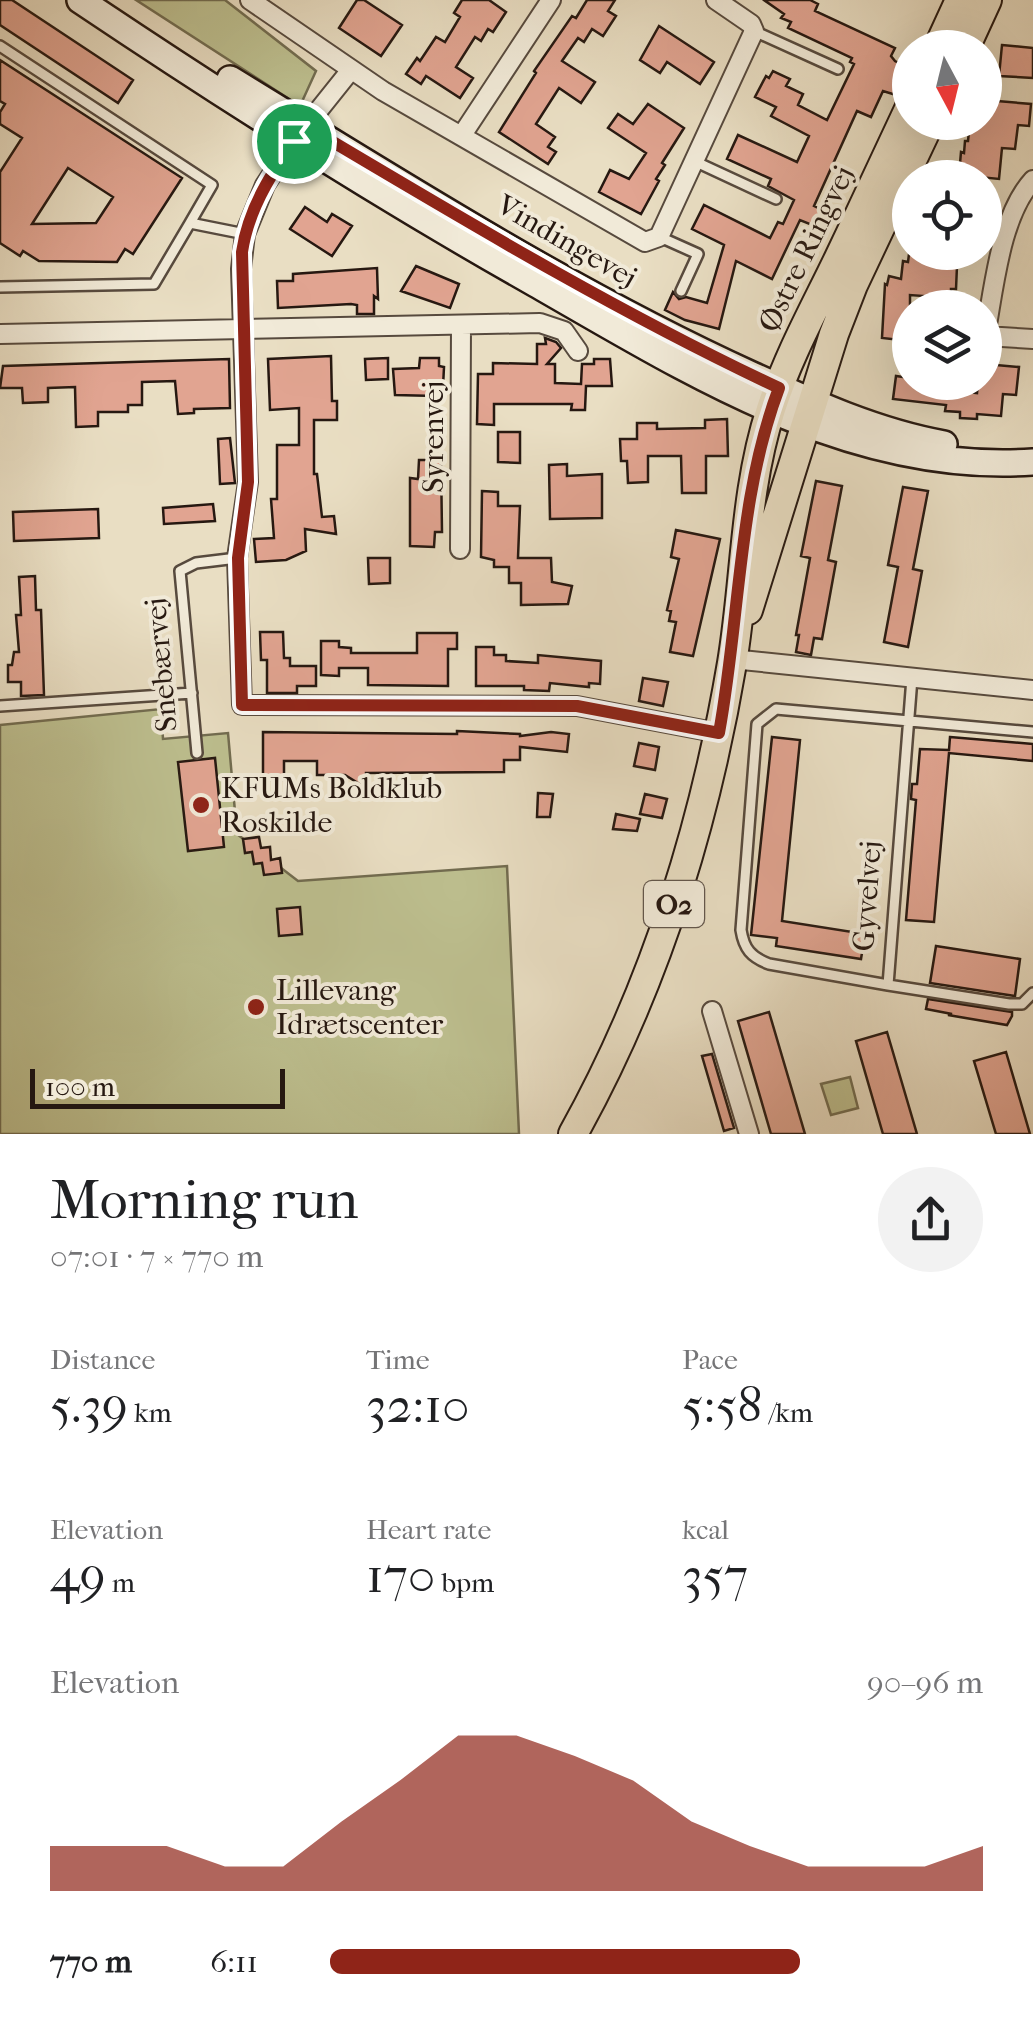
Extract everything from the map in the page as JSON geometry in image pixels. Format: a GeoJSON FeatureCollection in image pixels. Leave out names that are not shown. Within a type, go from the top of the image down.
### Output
{"type":"FeatureCollection","features":[{"type":"Feature","properties":{"kind":"main road","name":"Vindingevej"},"geometry":{"type":"LineString","coordinates":[[80,0],[300,133],[703,353],[791,406],[933,442],[1033,460]]}},
{"type":"Feature","properties":{"kind":"main road","name":"Vindingevej"},"geometry":{"type":"LineString","coordinates":[[104,0],[300,133]]}},
{"type":"Feature","properties":{"kind":"main road"},"geometry":{"type":"LineString","coordinates":[[946,30],[960,0]]}},
{"type":"Feature","properties":{"kind":"main road"},"geometry":{"type":"LineString","coordinates":[[973,30],[987,0]]}},
{"type":"Feature","properties":{"kind":"main road","name":"Østre Ringvej"},"geometry":{"type":"LineString","coordinates":[[732,659],[752,600],[791,406],[794,348],[895,140]]}},
{"type":"Feature","properties":{"kind":"main road","name":"Østre Ringvej"},"geometry":{"type":"LineString","coordinates":[[573,1134],[608,1069],[662,942],[704,804],[732,659],[744,542],[791,406],[921,140]]}},
{"type":"Feature","properties":{"kind":"street"},"geometry":{"type":"LineString","coordinates":[[250,0],[350,70],[644,242],[659,237],[754,31],[751,24],[716,0]]}},
{"type":"Feature","properties":{"kind":"street"},"geometry":{"type":"LineString","coordinates":[[462,135],[551,0]]}},
{"type":"Feature","properties":{"kind":"street"},"geometry":{"type":"LineString","coordinates":[[350,70],[265,185],[245,234],[241,269],[248,482],[238,558],[242,705],[577,706],[719,733]]}},
{"type":"Feature","properties":{"kind":"street"},"geometry":{"type":"LineString","coordinates":[[1033,180],[1023,194],[1001,248],[985,336],[1033,339]]}},
{"type":"Feature","properties":{"kind":"street"},"geometry":{"type":"LineString","coordinates":[[0,334],[540,323],[564,331],[578,350]]}},
{"type":"Feature","properties":{"kind":"street","name":"Syrenvej"},"geometry":{"type":"LineString","coordinates":[[460,549],[461,325]]}},
{"type":"Feature","properties":{"kind":"street"},"geometry":{"type":"LineString","coordinates":[[732,659],[1033,690]]}},
{"type":"Feature","properties":{"kind":"street"},"geometry":{"type":"LineString","coordinates":[[712,1010],[750,1134]]}},
{"type":"Feature","properties":{"kind":"lane"},"geometry":{"type":"LineString","coordinates":[[754,31],[838,69]]}},
{"type":"Feature","properties":{"kind":"lane"},"geometry":{"type":"LineString","coordinates":[[0,46],[212,185],[154,284],[0,288]]}},
{"type":"Feature","properties":{"kind":"lane"},"geometry":{"type":"LineString","coordinates":[[694,161],[776,199]]}},
{"type":"Feature","properties":{"kind":"lane"},"geometry":{"type":"LineString","coordinates":[[190,223],[245,234]]}},
{"type":"Feature","properties":{"kind":"lane"},"geometry":{"type":"LineString","coordinates":[[659,237],[698,254],[682,291]]}},
{"type":"Feature","properties":{"kind":"lane","name":"Snebærvej"},"geometry":{"type":"LineString","coordinates":[[197,753],[180,571],[196,562],[238,558]]}},
{"type":"Feature","properties":{"kind":"lane","name":"Gyvelvej"},"geometry":{"type":"LineString","coordinates":[[912,678],[888,985],[1009,1004],[1022,1004],[1033,993]]}},
{"type":"Feature","properties":{"kind":"lane"},"geometry":{"type":"LineString","coordinates":[[0,706],[192,693]]}},
{"type":"Feature","properties":{"kind":"lane"},"geometry":{"type":"LineString","coordinates":[[888,985],[769,964],[753,958],[744,945],[742,914],[757,724],[776,709],[1033,732]]}},
{"type":"Feature","properties":{"kind":"green space"},"geometry":{"type":"Polygon","coordinates":[[[136,0],[225,0],[316,71],[300,106],[136,0]]]}},
{"type":"Feature","properties":{"kind":"green space","name":"Lillevang Idrætscenter"},"geometry":{"type":"Polygon","coordinates":[[[161,709],[163,739],[228,733],[237,834],[298,881],[507,866],[519,1134],[0,1134],[0,725],[161,709]]]}},
{"type":"Feature","properties":{"kind":"green space"},"geometry":{"type":"Polygon","coordinates":[[[850,1077],[858,1108],[831,1115],[821,1084],[850,1077]]]}},
{"type":"Feature","properties":{"kind":"building"},"geometry":{"type":"Polygon","coordinates":[[[0,0],[12,0],[133,80],[118,103],[0,25],[0,0]]]}},
{"type":"Feature","properties":{"kind":"building"},"geometry":{"type":"Polygon","coordinates":[[[357,0],[364,0],[402,25],[381,56],[339,28],[357,0]]]}},
{"type":"Feature","properties":{"kind":"building"},"geometry":{"type":"Polygon","coordinates":[[[462,0],[489,0],[506,12],[493,32],[488,29],[481,41],[475,37],[456,67],[473,78],[460,98],[426,76],[421,84],[406,74],[436,37],[445,42],[460,17],[454,13],[462,0]]]}},
{"type":"Feature","properties":{"kind":"building"},"geometry":{"type":"Polygon","coordinates":[[[587,0],[615,0],[608,11],[616,16],[603,36],[592,29],[584,42],[578,38],[562,61],[595,82],[581,103],[559,88],[536,124],[555,137],[548,147],[556,152],[548,164],[499,132],[534,71],[587,0]]]}},
{"type":"Feature","properties":{"kind":"building"},"geometry":{"type":"Polygon","coordinates":[[[764,0],[810,0],[818,4],[815,11],[892,47],[892,94],[883,91],[871,117],[857,111],[814,206],[824,211],[817,227],[800,220],[772,279],[736,261],[719,329],[665,310],[673,292],[679,299],[707,303],[724,245],[692,229],[704,205],[770,238],[778,222],[783,224],[794,200],[768,186],[771,179],[727,159],[738,135],[797,162],[809,136],[771,116],[776,107],[755,97],[773,71],[790,79],[786,86],[803,94],[798,105],[827,120],[854,64],[850,62],[852,58],[788,28],[791,22],[781,18],[784,14],[764,0]]]}},
{"type":"Feature","properties":{"kind":"building"},"geometry":{"type":"Polygon","coordinates":[[[659,26],[714,62],[700,84],[667,62],[660,73],[640,60],[659,26]]]}},
{"type":"Feature","properties":{"kind":"building"},"geometry":{"type":"Polygon","coordinates":[[[1002,45],[1033,48],[1033,78],[1002,76],[1002,45]]]}},
{"type":"Feature","properties":{"kind":"building"},"geometry":{"type":"Polygon","coordinates":[[[0,60],[182,178],[133,254],[125,249],[117,262],[39,261],[23,251],[20,256],[0,243],[0,172],[22,138],[0,124],[5,104],[0,101],[0,60]],[[68,168],[32,224],[96,223],[113,197],[68,168]]]}},
{"type":"Feature","properties":{"kind":"building"},"geometry":{"type":"Polygon","coordinates":[[[1002,101],[1031,104],[1029,126],[1018,125],[1015,149],[1002,148],[1001,160],[960,160],[968,141],[1002,140],[1002,101]]]}},
{"type":"Feature","properties":{"kind":"building"},"geometry":{"type":"Polygon","coordinates":[[[648,104],[684,128],[662,163],[665,165],[656,179],[659,181],[641,214],[599,192],[610,170],[629,179],[646,153],[608,128],[618,114],[633,124],[648,104]]]}},
{"type":"Feature","properties":{"kind":"building"},"geometry":{"type":"Polygon","coordinates":[[[305,207],[327,222],[332,214],[352,226],[332,256],[290,229],[305,207]]]}},
{"type":"Feature","properties":{"kind":"building"},"geometry":{"type":"Polygon","coordinates":[[[416,266],[459,284],[450,308],[401,291],[416,266]]]}},
{"type":"Feature","properties":{"kind":"building"},"geometry":{"type":"Polygon","coordinates":[[[377,268],[378,299],[374,296],[374,314],[357,314],[357,305],[351,304],[278,308],[277,281],[293,281],[293,274],[377,268]]]}},
{"type":"Feature","properties":{"kind":"building"},"geometry":{"type":"Polygon","coordinates":[[[902,270],[957,270],[956,289],[892,290],[892,339],[882,338],[885,284],[889,276],[901,279],[902,270]]]}},
{"type":"Feature","properties":{"kind":"building"},"geometry":{"type":"Polygon","coordinates":[[[545,338],[561,348],[547,364],[555,364],[555,383],[581,384],[582,364],[610,359],[612,386],[586,386],[585,410],[571,410],[572,404],[494,404],[494,425],[477,424],[478,374],[493,374],[493,363],[537,364],[537,344],[546,344],[545,338]]]}},
{"type":"Feature","properties":{"kind":"building"},"geometry":{"type":"Polygon","coordinates":[[[331,356],[332,401],[337,401],[337,420],[314,420],[314,474],[322,517],[334,516],[336,534],[305,529],[306,551],[286,560],[256,562],[254,539],[274,538],[271,499],[277,499],[277,445],[299,445],[299,408],[270,410],[268,359],[331,356]]]}},
{"type":"Feature","properties":{"kind":"building"},"geometry":{"type":"Polygon","coordinates":[[[388,358],[388,379],[366,380],[365,359],[388,358]]]}},
{"type":"Feature","properties":{"kind":"building"},"geometry":{"type":"Polygon","coordinates":[[[420,358],[439,358],[439,366],[444,367],[443,387],[436,387],[436,396],[395,395],[393,369],[419,368],[420,358]]]}},
{"type":"Feature","properties":{"kind":"building"},"geometry":{"type":"Polygon","coordinates":[[[229,359],[230,408],[194,409],[194,413],[178,414],[175,381],[142,382],[142,405],[128,405],[128,412],[98,412],[98,426],[76,427],[75,387],[48,388],[48,402],[23,403],[22,388],[0,388],[3,366],[229,359]]]}},
{"type":"Feature","properties":{"kind":"building"},"geometry":{"type":"Polygon","coordinates":[[[1002,366],[1019,367],[1016,395],[1003,394],[1001,416],[977,414],[977,419],[960,418],[960,412],[945,411],[946,405],[902,400],[1002,400],[1002,366]]]}},
{"type":"Feature","properties":{"kind":"building"},"geometry":{"type":"Polygon","coordinates":[[[727,419],[728,456],[706,456],[706,493],[682,493],[681,456],[648,456],[648,482],[628,483],[620,439],[637,439],[637,423],[657,423],[657,429],[705,428],[705,420],[727,419]]]}},
{"type":"Feature","properties":{"kind":"building"},"geometry":{"type":"Polygon","coordinates":[[[498,432],[520,432],[520,463],[498,462],[498,432]]]}},
{"type":"Feature","properties":{"kind":"building"},"geometry":{"type":"Polygon","coordinates":[[[230,438],[235,483],[220,484],[218,439],[230,438]]]}},
{"type":"Feature","properties":{"kind":"building"},"geometry":{"type":"Polygon","coordinates":[[[419,460],[441,460],[442,532],[435,532],[434,547],[410,546],[410,478],[418,479],[419,460]]]}},
{"type":"Feature","properties":{"kind":"building"},"geometry":{"type":"Polygon","coordinates":[[[567,464],[567,476],[602,474],[602,518],[550,519],[549,465],[567,464]]]}},
{"type":"Feature","properties":{"kind":"building"},"geometry":{"type":"Polygon","coordinates":[[[816,481],[842,486],[828,560],[836,562],[822,639],[814,638],[811,655],[796,652],[796,635],[810,558],[801,556],[816,481]]]}},
{"type":"Feature","properties":{"kind":"building"},"geometry":{"type":"Polygon","coordinates":[[[903,487],[928,491],[913,569],[922,571],[908,647],[884,642],[898,567],[888,565],[903,487]]]}},
{"type":"Feature","properties":{"kind":"building"},"geometry":{"type":"Polygon","coordinates":[[[482,491],[498,492],[498,506],[520,506],[518,558],[551,558],[552,582],[572,586],[568,604],[521,605],[521,583],[509,583],[509,567],[494,567],[494,560],[481,557],[482,491]]]}},
{"type":"Feature","properties":{"kind":"building"},"geometry":{"type":"Polygon","coordinates":[[[213,504],[215,521],[164,524],[163,508],[213,504]]]}},
{"type":"Feature","properties":{"kind":"building"},"geometry":{"type":"Polygon","coordinates":[[[98,509],[99,538],[14,541],[13,512],[98,509]]]}},
{"type":"Feature","properties":{"kind":"building"},"geometry":{"type":"Polygon","coordinates":[[[676,530],[720,539],[693,656],[670,652],[676,622],[669,621],[671,611],[667,610],[679,559],[671,557],[676,530]]]}},
{"type":"Feature","properties":{"kind":"building"},"geometry":{"type":"Polygon","coordinates":[[[368,558],[390,558],[390,583],[369,584],[368,558]]]}},
{"type":"Feature","properties":{"kind":"building"},"geometry":{"type":"Polygon","coordinates":[[[35,576],[36,610],[41,610],[44,695],[21,696],[21,682],[8,682],[8,665],[12,665],[14,652],[19,652],[19,577],[35,576]]]}},
{"type":"Feature","properties":{"kind":"building"},"geometry":{"type":"Polygon","coordinates":[[[260,632],[283,632],[284,658],[290,658],[290,666],[316,666],[316,686],[297,686],[297,693],[267,693],[267,660],[261,660],[260,632]]]}},
{"type":"Feature","properties":{"kind":"building"},"geometry":{"type":"Polygon","coordinates":[[[417,633],[457,633],[457,649],[448,649],[448,686],[368,685],[368,668],[339,668],[339,676],[321,675],[321,641],[339,641],[339,647],[351,648],[351,653],[417,653],[417,633]]]}},
{"type":"Feature","properties":{"kind":"building"},"geometry":{"type":"Polygon","coordinates":[[[476,647],[494,647],[494,655],[506,655],[506,661],[538,663],[538,655],[601,661],[600,684],[589,683],[589,687],[550,683],[549,691],[524,690],[524,686],[476,686],[476,647]]]}},
{"type":"Feature","properties":{"kind":"building"},"geometry":{"type":"Polygon","coordinates":[[[643,678],[668,682],[663,706],[639,701],[643,678]]]}},
{"type":"Feature","properties":{"kind":"building"},"geometry":{"type":"Polygon","coordinates":[[[457,731],[520,736],[569,734],[567,752],[520,747],[520,760],[504,760],[504,772],[366,773],[366,788],[345,775],[317,775],[317,761],[284,761],[284,780],[263,780],[263,732],[457,731]]]}},
{"type":"Feature","properties":{"kind":"building"},"geometry":{"type":"Polygon","coordinates":[[[772,737],[800,740],[782,921],[865,934],[861,959],[776,946],[777,938],[751,935],[772,737]]]}},
{"type":"Feature","properties":{"kind":"building"},"geometry":{"type":"Polygon","coordinates":[[[950,737],[1033,744],[1033,761],[949,753],[934,922],[906,920],[916,800],[911,799],[912,784],[917,784],[920,749],[949,750],[950,737]]]}},
{"type":"Feature","properties":{"kind":"building"},"geometry":{"type":"Polygon","coordinates":[[[639,743],[659,747],[655,770],[634,766],[639,743]]]}},
{"type":"Feature","properties":{"kind":"building","name":"KFUMs Boldklub Roskilde"},"geometry":{"type":"Polygon","coordinates":[[[215,758],[224,847],[188,851],[178,762],[215,758]]]}},
{"type":"Feature","properties":{"kind":"building"},"geometry":{"type":"Polygon","coordinates":[[[538,793],[553,794],[550,817],[537,817],[538,793]]]}},
{"type":"Feature","properties":{"kind":"building"},"geometry":{"type":"Polygon","coordinates":[[[645,794],[667,799],[662,818],[640,814],[645,794]]]}},
{"type":"Feature","properties":{"kind":"building"},"geometry":{"type":"Polygon","coordinates":[[[616,814],[640,819],[637,831],[613,829],[616,814]]]}},
{"type":"Feature","properties":{"kind":"building"},"geometry":{"type":"Polygon","coordinates":[[[259,837],[261,848],[270,847],[271,860],[280,858],[282,873],[264,875],[262,863],[254,864],[252,852],[245,853],[243,839],[259,837]]]}},
{"type":"Feature","properties":{"kind":"building"},"geometry":{"type":"Polygon","coordinates":[[[300,907],[302,934],[279,936],[277,909],[300,907]]]}},
{"type":"Feature","properties":{"kind":"building"},"geometry":{"type":"Polygon","coordinates":[[[936,946],[1020,959],[1015,996],[930,983],[936,946]]]}},
{"type":"Feature","properties":{"kind":"building"},"geometry":{"type":"Polygon","coordinates":[[[928,999],[1012,1012],[1012,1016],[1007,1025],[948,1015],[952,1014],[926,1009],[928,999]]]}},
{"type":"Feature","properties":{"kind":"building"},"geometry":{"type":"Polygon","coordinates":[[[769,1012],[805,1134],[771,1134],[738,1021],[769,1012]]]}},
{"type":"Feature","properties":{"kind":"building"},"geometry":{"type":"Polygon","coordinates":[[[887,1032],[917,1134],[883,1134],[856,1041],[887,1032]]]}},
{"type":"Feature","properties":{"kind":"building"},"geometry":{"type":"Polygon","coordinates":[[[1006,1052],[1030,1134],[996,1134],[974,1061],[1006,1052]]]}},
{"type":"Feature","properties":{"kind":"building"},"geometry":{"type":"Polygon","coordinates":[[[712,1054],[734,1128],[724,1131],[702,1056],[712,1054]]]}},
{"type":"Feature","properties":{"kind":"place","name":"KFUMs Boldklub Roskilde"},"geometry":{"type":"Point","coordinates":[201,805]}},
{"type":"Feature","properties":{"kind":"place","name":"Lillevang Idrætscenter"},"geometry":{"type":"Point","coordinates":[256,1007]}},
{"type":"Feature","properties":{"kind":"route"},"geometry":{"type":"LineString","coordinates":[[306,126],[570,281],[703,353],[779,388],[762,440],[744,542],[732,659],[719,733],[577,706],[242,705],[238,558],[248,466],[242,252],[255,206],[294,141],[306,126]]}}]}
